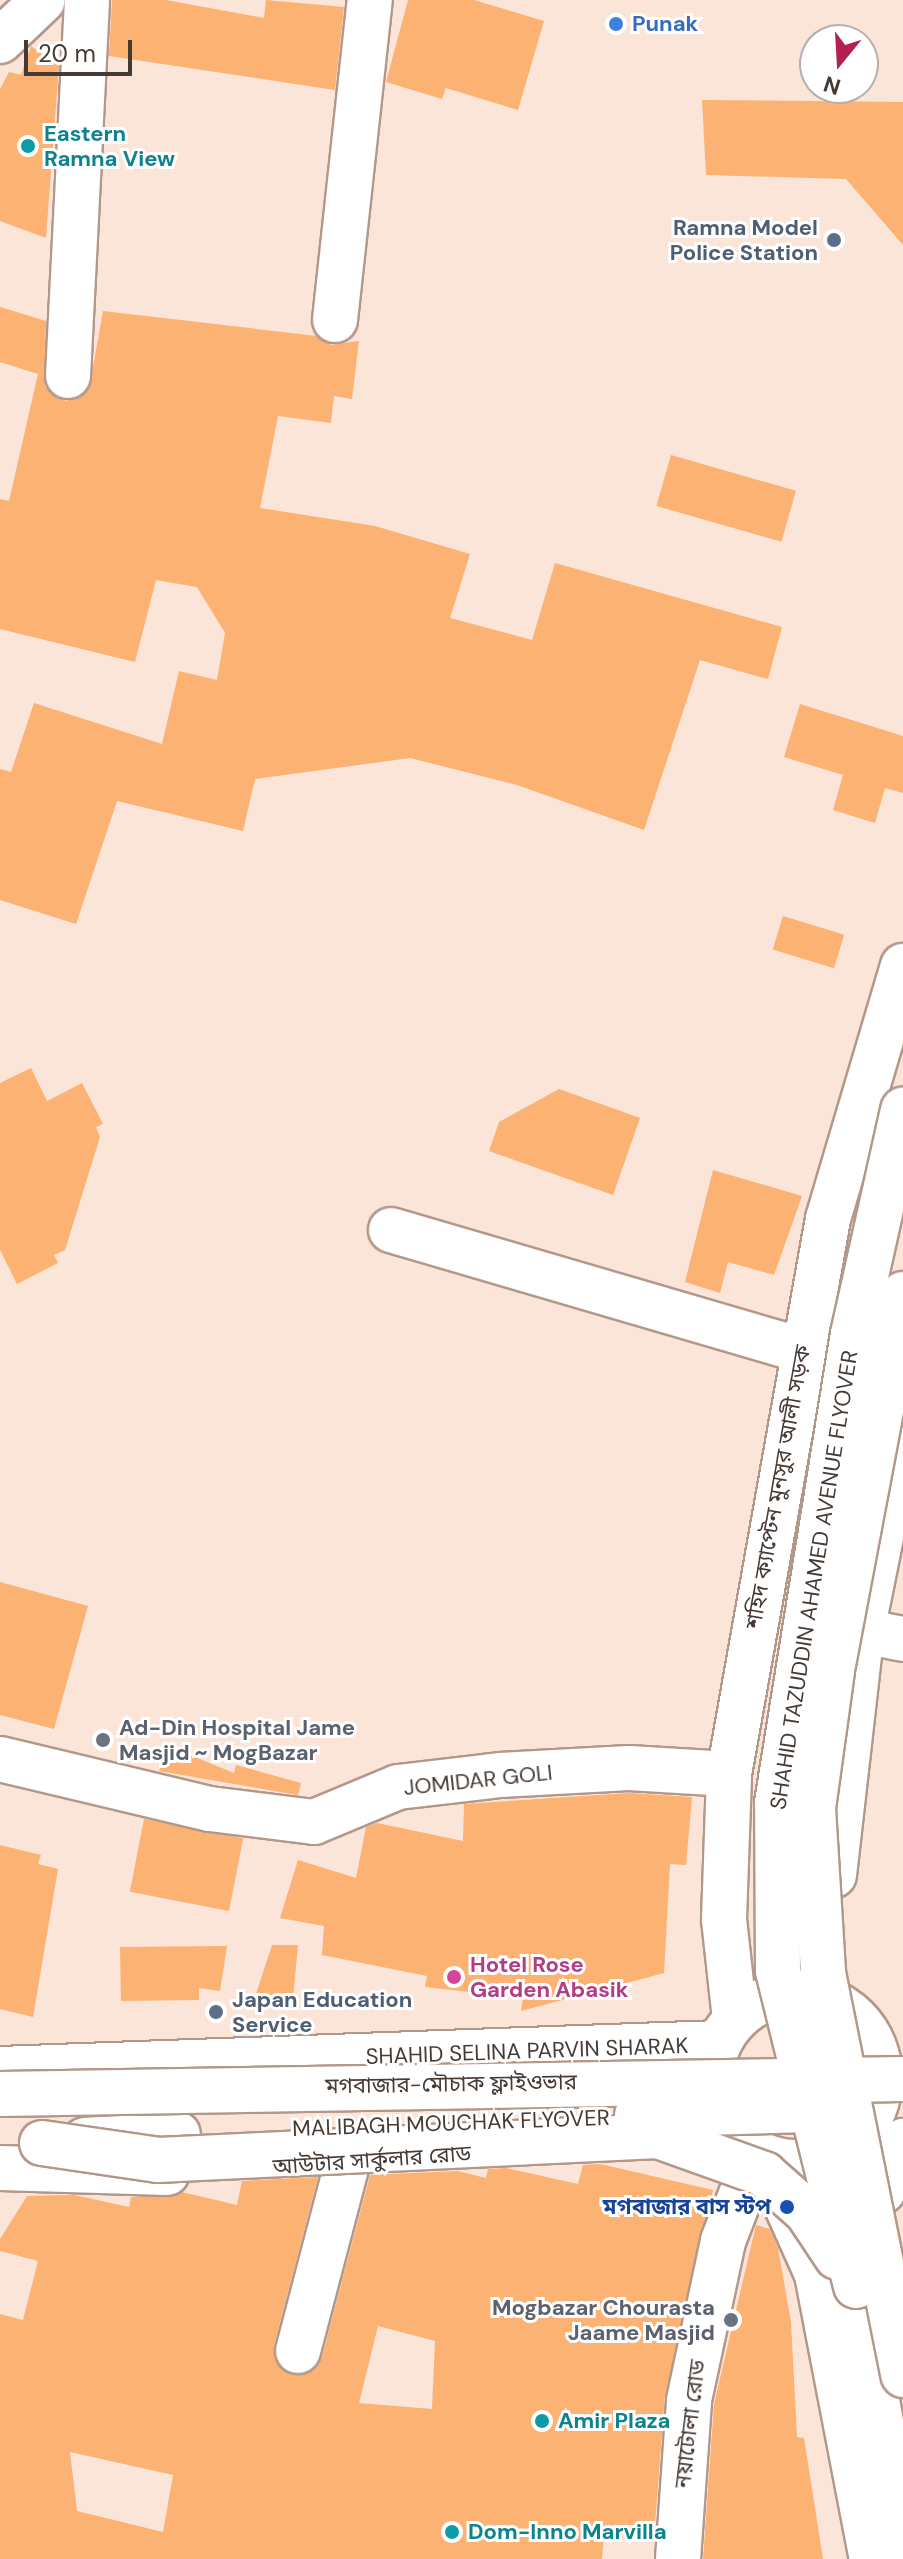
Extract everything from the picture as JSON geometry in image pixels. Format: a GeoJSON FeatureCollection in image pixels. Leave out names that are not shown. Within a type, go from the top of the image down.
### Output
{"type":"FeatureCollection","features":[{"type":"Feature","properties":{"kind":"main road"},"geometry":{"type":"LineString","coordinates":[[0,41],[43,0]]}},
{"type":"Feature","properties":{"kind":"main road"},"geometry":{"type":"LineString","coordinates":[[68,376],[87,0]]}},
{"type":"Feature","properties":{"kind":"main road"},"geometry":{"type":"LineString","coordinates":[[335,320],[370,0]]}},
{"type":"Feature","properties":{"kind":"main road","name":"শহিদ ক্যাপ্টেন মুনসুর আলী সড়ক"},"geometry":{"type":"LineString","coordinates":[[727,2031],[724,1919],[729,1774],[801,1350],[836,1190],[903,966]]}},
{"type":"Feature","properties":{"kind":"main road","name":"SHAHID TAZUDDIN AHAMED AVENUE FLYOVER"},"geometry":{"type":"LineString","coordinates":[[903,1110],[853,1334],[777,1803],[778,1971],[856,2286],[903,2542]]}},
{"type":"Feature","properties":{"kind":"main road"},"geometry":{"type":"LineString","coordinates":[[391,1230],[801,1350]]}},
{"type":"Feature","properties":{"kind":"main road"},"geometry":{"type":"LineString","coordinates":[[903,1294],[832,1671],[813,1808],[823,1973],[903,2375]]}},
{"type":"Feature","properties":{"kind":"main road"},"geometry":{"type":"LineString","coordinates":[[903,1428],[882,1635],[839,1784],[835,1931],[874,2030],[881,2080],[893,2126],[883,2191],[903,2274]]}},
{"type":"Feature","properties":{"kind":"main road","name":"JOMIDAR GOLI"},"geometry":{"type":"LineString","coordinates":[[0,1759],[210,1809],[314,1822],[398,1787],[500,1775],[629,1768],[839,1784]]}},
{"type":"Feature","properties":{"kind":"main road"},"geometry":{"type":"LineString","coordinates":[[872,2559],[817,2274],[755,2152],[713,2098],[727,2031],[755,2004],[804,1994],[874,2030]]}},
{"type":"Feature","properties":{"kind":"main road","name":"SHAHID SELINA PARVIN SHARAK"},"geometry":{"type":"LineString","coordinates":[[0,2069],[727,2031]]}},
{"type":"Feature","properties":{"kind":"main road","name":"মগবাজার-মৌচাক ফ্লাইওভার"},"geometry":{"type":"LineString","coordinates":[[0,2094],[903,2079]]}},
{"type":"Feature","properties":{"kind":"main road"},"geometry":{"type":"LineString","coordinates":[[755,2152],[820,2158],[893,2126]]}},
{"type":"Feature","properties":{"kind":"main road","name":"MALIBAGH MOUCHAK FLYOVER"},"geometry":{"type":"LineString","coordinates":[[21,2143],[893,2126]]}},
{"type":"Feature","properties":{"kind":"main road"},"geometry":{"type":"LineString","coordinates":[[21,2143],[158,2160],[658,2136],[764,2174],[807,2212],[856,2286]]}},
{"type":"Feature","properties":{"kind":"main road","name":"আউটার সার্কুলার রোড"},"geometry":{"type":"LineString","coordinates":[[0,2168],[120,2176],[348,2161],[755,2152]]}},
{"type":"Feature","properties":{"kind":"main road","name":"নয়াটোলা রোড"},"geometry":{"type":"LineString","coordinates":[[678,2559],[689,2400],[723,2241],[755,2152]]}},
{"type":"Feature","properties":{"kind":"main road"},"geometry":{"type":"LineString","coordinates":[[298,2351],[348,2161]]}},
{"type":"Feature","properties":{"kind":"building"},"geometry":{"type":"Polygon","coordinates":[[[112,0],[166,0],[264,18],[266,0],[344,7],[335,90],[109,56],[112,0]]]}},
{"type":"Feature","properties":{"kind":"building"},"geometry":{"type":"Polygon","coordinates":[[[408,0],[474,0],[544,21],[518,110],[446,88],[442,99],[386,82],[408,0]]]}},
{"type":"Feature","properties":{"kind":"building","name":"Eastern Ramna View"},"geometry":{"type":"Polygon","coordinates":[[[31,46],[59,66],[46,238],[0,221],[0,89],[9,72],[21,75],[31,46]]]}},
{"type":"Feature","properties":{"kind":"building"},"geometry":{"type":"Polygon","coordinates":[[[702,100],[799,101],[799,104],[903,102],[903,245],[846,179],[706,175],[702,100]]]}},
{"type":"Feature","properties":{"kind":"building"},"geometry":{"type":"Polygon","coordinates":[[[0,307],[46,321],[45,387],[66,401],[89,389],[103,311],[317,336],[332,345],[359,341],[352,399],[334,396],[331,423],[278,416],[260,508],[375,526],[470,554],[450,618],[532,640],[555,563],[782,627],[768,679],[700,660],[644,830],[517,785],[410,758],[255,779],[243,831],[117,801],[76,924],[0,900],[0,769],[11,772],[34,703],[162,744],[179,671],[217,680],[225,633],[197,587],[156,580],[135,662],[0,629],[0,499],[9,501],[38,374],[0,362],[0,307]]]}},
{"type":"Feature","properties":{"kind":"building"},"geometry":{"type":"Polygon","coordinates":[[[671,455],[796,491],[781,542],[656,506],[671,455]]]}},
{"type":"Feature","properties":{"kind":"building"},"geometry":{"type":"Polygon","coordinates":[[[800,704],[903,736],[903,793],[885,788],[875,823],[833,810],[843,775],[784,757],[800,704]]]}},
{"type":"Feature","properties":{"kind":"building"},"geometry":{"type":"Polygon","coordinates":[[[783,916],[844,935],[834,968],[773,949],[783,916]]]}},
{"type":"Feature","properties":{"kind":"building"},"geometry":{"type":"Polygon","coordinates":[[[31,1068],[47,1101],[82,1083],[103,1124],[96,1127],[100,1137],[65,1250],[54,1255],[58,1263],[17,1284],[0,1250],[0,1083],[31,1068]]]}},
{"type":"Feature","properties":{"kind":"building"},"geometry":{"type":"Polygon","coordinates":[[[559,1089],[640,1118],[613,1195],[489,1151],[499,1122],[559,1089]]]}},
{"type":"Feature","properties":{"kind":"building"},"geometry":{"type":"Polygon","coordinates":[[[713,1170],[802,1196],[774,1275],[728,1262],[720,1293],[685,1282],[713,1170]]]}},
{"type":"Feature","properties":{"kind":"building"},"geometry":{"type":"Polygon","coordinates":[[[0,1582],[88,1606],[54,1729],[0,1715],[0,1582]]]}},
{"type":"Feature","properties":{"kind":"building"},"geometry":{"type":"Polygon","coordinates":[[[168,1746],[234,1773],[236,1765],[301,1783],[298,1795],[159,1771],[168,1746]]]}},
{"type":"Feature","properties":{"kind":"building"},"geometry":{"type":"Polygon","coordinates":[[[629,1793],[692,1797],[686,1865],[670,1864],[664,1973],[521,2011],[523,1998],[425,1987],[427,1976],[322,1955],[324,1926],[280,1918],[298,1860],[356,1878],[366,1827],[377,1823],[463,1841],[464,1804],[629,1793]]]}},
{"type":"Feature","properties":{"kind":"building"},"geometry":{"type":"Polygon","coordinates":[[[144,1819],[243,1838],[229,1911],[130,1892],[144,1819]]]}},
{"type":"Feature","properties":{"kind":"building"},"geometry":{"type":"Polygon","coordinates":[[[0,1845],[41,1855],[38,1864],[58,1869],[33,2017],[0,2009],[0,1845]]]}},
{"type":"Feature","properties":{"kind":"building"},"geometry":{"type":"Polygon","coordinates":[[[272,1945],[298,1945],[293,1998],[256,1994],[272,1945]]]}},
{"type":"Feature","properties":{"kind":"building"},"geometry":{"type":"Polygon","coordinates":[[[227,1946],[220,1991],[199,1988],[199,2000],[121,2001],[120,1947],[227,1946]]]}},
{"type":"Feature","properties":{"kind":"building"},"geometry":{"type":"Polygon","coordinates":[[[600,2164],[713,2190],[665,2395],[654,2537],[604,2534],[602,2559],[0,2559],[0,2314],[23,2320],[38,2261],[0,2251],[0,2239],[27,2196],[74,2195],[129,2207],[131,2197],[182,2192],[237,2205],[242,2181],[318,2177],[274,2345],[281,2369],[304,2375],[322,2357],[370,2175],[457,2171],[486,2178],[488,2169],[506,2168],[578,2184],[583,2165],[600,2164]],[[378,2326],[359,2403],[432,2409],[435,2341],[378,2326]],[[70,2452],[77,2511],[163,2532],[173,2475],[70,2452]]]}},
{"type":"Feature","properties":{"kind":"building"},"geometry":{"type":"Polygon","coordinates":[[[756,2225],[770,2229],[778,2248],[791,2322],[797,2437],[804,2438],[823,2559],[703,2559],[714,2404],[756,2225]]]}},
{"type":"Feature","properties":{"kind":"place","name":"Punak"},"geometry":{"type":"Point","coordinates":[616,24]}},
{"type":"Feature","properties":{"kind":"place","name":"Eastern Ramna View"},"geometry":{"type":"Point","coordinates":[28,146]}},
{"type":"Feature","properties":{"kind":"place","name":"Ramna Model Police Station"},"geometry":{"type":"Point","coordinates":[834,240]}},
{"type":"Feature","properties":{"kind":"place","name":"Ad-Din Hospital Jame Masjid ~ MogBazar"},"geometry":{"type":"Point","coordinates":[103,1740]}},
{"type":"Feature","properties":{"kind":"place","name":"Hotel Rose Garden Abasik"},"geometry":{"type":"Point","coordinates":[454,1977]}},
{"type":"Feature","properties":{"kind":"place","name":"Japan Education Service"},"geometry":{"type":"Point","coordinates":[216,2012]}},
{"type":"Feature","properties":{"kind":"place","name":"মগবাজার বাস স্টপ"},"geometry":{"type":"Point","coordinates":[787,2207]}},
{"type":"Feature","properties":{"kind":"place","name":"Mogbazar Chourasta Jaame Masjid"},"geometry":{"type":"Point","coordinates":[731,2320]}},
{"type":"Feature","properties":{"kind":"place","name":"Amir Plaza"},"geometry":{"type":"Point","coordinates":[542,2421]}},
{"type":"Feature","properties":{"kind":"place","name":"Dom-Inno Marvilla"},"geometry":{"type":"Point","coordinates":[452,2532]}}]}
